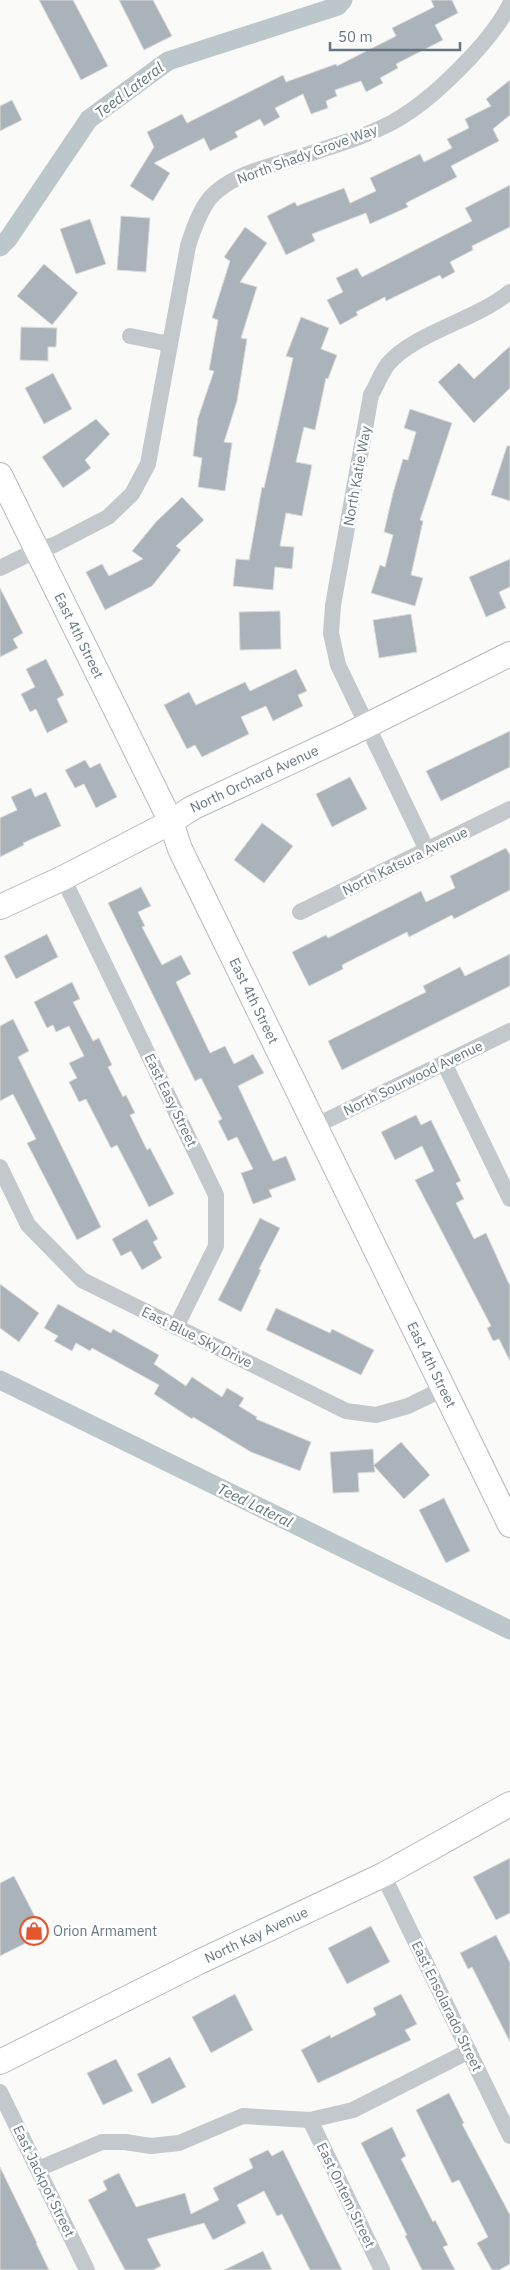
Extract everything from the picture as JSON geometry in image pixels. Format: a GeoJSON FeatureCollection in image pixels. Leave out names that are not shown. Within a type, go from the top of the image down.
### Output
{"type":"FeatureCollection","features":[{"type":"Feature","properties":{"kind":"street","name":"North Shady Grove Way"},"geometry":{"type":"LineString","coordinates":[[0,568],[38,550],[54,545],[108,517],[132,494],[148,464],[188,246],[196,222],[210,198],[229,183],[253,172],[357,138],[391,123],[420,104],[450,79],[482,45],[505,14],[510,4]]}},
{"type":"Feature","properties":{"kind":"street","name":"North Katie Way"},"geometry":{"type":"LineString","coordinates":[[427,850],[338,664],[331,633],[332,605],[372,395],[388,364],[415,343],[470,317],[510,292]]}},
{"type":"Feature","properties":{"kind":"street"},"geometry":{"type":"LineString","coordinates":[[130,336],[170,344]]}},
{"type":"Feature","properties":{"kind":"street","name":"East 4th Street"},"geometry":{"type":"LineString","coordinates":[[0,475],[171,822],[180,849],[510,1525]]}},
{"type":"Feature","properties":{"kind":"street","name":"North Orchard Avenue"},"geometry":{"type":"LineString","coordinates":[[0,907],[63,878],[171,822],[192,808],[367,725],[510,654]]}},
{"type":"Feature","properties":{"kind":"street","name":"North Katsura Avenue"},"geometry":{"type":"LineString","coordinates":[[300,912],[510,810]]}},
{"type":"Feature","properties":{"kind":"street","name":"East Easy Street"},"geometry":{"type":"LineString","coordinates":[[63,878],[216,1195],[216,1246],[176,1327]]}},
{"type":"Feature","properties":{"kind":"street","name":"North Sourwood Avenue"},"geometry":{"type":"LineString","coordinates":[[315,1126],[510,1031]]}},
{"type":"Feature","properties":{"kind":"street"},"geometry":{"type":"LineString","coordinates":[[444,1063],[510,1199]]}},
{"type":"Feature","properties":{"kind":"street","name":"East Blue Sky Drive"},"geometry":{"type":"LineString","coordinates":[[0,1167],[28,1225],[82,1280],[346,1411],[376,1415],[408,1406],[443,1389]]}},
{"type":"Feature","properties":{"kind":"street","name":"North Kay Avenue"},"geometry":{"type":"LineString","coordinates":[[0,2062],[199,1962],[384,1875],[510,1804]]}},
{"type":"Feature","properties":{"kind":"street","name":"East Ensolarado Street"},"geometry":{"type":"LineString","coordinates":[[384,1875],[510,2136]]}},
{"type":"Feature","properties":{"kind":"street"},"geometry":{"type":"LineString","coordinates":[[38,2169],[102,2142],[125,2142],[150,2146],[179,2143],[243,2116],[310,2120],[353,2110],[468,2051]]}},
{"type":"Feature","properties":{"kind":"street","name":"East Jackpot Street"},"geometry":{"type":"LineString","coordinates":[[0,2092],[87,2270]]}},
{"type":"Feature","properties":{"kind":"street","name":"East Ontem Street"},"geometry":{"type":"LineString","coordinates":[[310,2120],[382,2270]]}},
{"type":"Feature","properties":{"kind":"building"},"geometry":{"type":"Polygon","coordinates":[[[39,0],[73,0],[108,66],[81,80],[39,0]]]}},
{"type":"Feature","properties":{"kind":"building"},"geometry":{"type":"Polygon","coordinates":[[[119,0],[153,0],[172,36],[144,50],[119,0]]]}},
{"type":"Feature","properties":{"kind":"building"},"geometry":{"type":"Polygon","coordinates":[[[431,0],[452,0],[458,13],[435,25],[443,40],[396,64],[398,68],[380,78],[383,83],[366,92],[361,81],[335,90],[337,96],[326,101],[328,108],[311,114],[303,94],[275,108],[280,117],[264,126],[260,119],[235,132],[238,137],[210,151],[204,138],[154,163],[170,173],[153,201],[130,186],[154,147],[147,132],[182,114],[187,123],[283,75],[286,82],[336,64],[337,66],[396,36],[392,28],[434,7],[431,0]]]}},
{"type":"Feature","properties":{"kind":"building"},"geometry":{"type":"Polygon","coordinates":[[[510,80],[510,115],[493,129],[499,141],[451,166],[457,177],[406,203],[408,207],[370,224],[366,213],[312,234],[315,241],[286,255],[267,216],[295,202],[297,206],[344,188],[350,203],[376,191],[370,178],[420,154],[424,162],[452,148],[447,139],[469,128],[465,119],[491,106],[486,99],[510,80]]]}},
{"type":"Feature","properties":{"kind":"building"},"geometry":{"type":"Polygon","coordinates":[[[12,100],[22,120],[0,131],[0,106],[12,100]]]}},
{"type":"Feature","properties":{"kind":"building"},"geometry":{"type":"Polygon","coordinates":[[[510,185],[510,227],[472,246],[473,250],[450,262],[455,272],[442,279],[440,275],[386,301],[385,297],[356,312],[358,315],[340,325],[327,300],[343,292],[336,278],[357,268],[362,277],[472,221],[465,208],[510,185]]]}},
{"type":"Feature","properties":{"kind":"building"},"geometry":{"type":"Polygon","coordinates":[[[121,216],[150,218],[146,272],[117,270],[121,216]]]}},
{"type":"Feature","properties":{"kind":"building"},"geometry":{"type":"Polygon","coordinates":[[[90,219],[106,264],[76,274],[60,229],[90,219]]]}},
{"type":"Feature","properties":{"kind":"building"},"geometry":{"type":"Polygon","coordinates":[[[245,227],[267,243],[240,282],[257,287],[241,338],[247,339],[237,401],[224,442],[232,443],[225,491],[198,487],[202,458],[193,456],[198,418],[214,371],[209,370],[218,320],[212,318],[230,261],[224,257],[245,227]]]}},
{"type":"Feature","properties":{"kind":"building"},"geometry":{"type":"Polygon","coordinates":[[[44,264],[78,293],[52,325],[17,296],[44,264]]]}},
{"type":"Feature","properties":{"kind":"building"},"geometry":{"type":"Polygon","coordinates":[[[301,317],[329,328],[321,349],[337,355],[328,379],[326,378],[315,430],[304,427],[296,462],[312,465],[302,516],[286,513],[280,546],[294,547],[292,569],[275,567],[273,590],[233,586],[236,559],[249,560],[262,487],[264,488],[293,358],[286,356],[301,317]]]}},
{"type":"Feature","properties":{"kind":"building"},"geometry":{"type":"Polygon","coordinates":[[[21,327],[57,328],[56,347],[48,347],[48,361],[20,360],[21,327]]]}},
{"type":"Feature","properties":{"kind":"building"},"geometry":{"type":"Polygon","coordinates":[[[510,346],[510,388],[474,423],[438,382],[459,363],[474,379],[510,346]]]}},
{"type":"Feature","properties":{"kind":"building"},"geometry":{"type":"Polygon","coordinates":[[[53,373],[72,409],[44,424],[25,388],[53,373]]]}},
{"type":"Feature","properties":{"kind":"building"},"geometry":{"type":"Polygon","coordinates":[[[410,409],[452,423],[420,520],[423,521],[411,575],[423,578],[415,606],[371,593],[380,565],[385,567],[393,535],[384,532],[403,459],[408,460],[416,432],[404,428],[410,409]]]}},
{"type":"Feature","properties":{"kind":"building"},"geometry":{"type":"Polygon","coordinates":[[[96,419],[110,434],[85,460],[91,468],[63,488],[42,457],[96,419]]]}},
{"type":"Feature","properties":{"kind":"building"},"geometry":{"type":"Polygon","coordinates":[[[507,446],[510,446],[510,501],[491,495],[507,446]]]}},
{"type":"Feature","properties":{"kind":"building"},"geometry":{"type":"Polygon","coordinates":[[[182,497],[204,520],[176,546],[181,550],[152,586],[105,610],[86,572],[102,564],[109,576],[143,559],[132,551],[156,522],[182,497]]]}},
{"type":"Feature","properties":{"kind":"building"},"geometry":{"type":"Polygon","coordinates":[[[510,559],[510,587],[499,592],[506,608],[486,617],[469,577],[510,559]]]}},
{"type":"Feature","properties":{"kind":"building"},"geometry":{"type":"Polygon","coordinates":[[[0,588],[23,633],[13,639],[18,648],[0,657],[0,588]]]}},
{"type":"Feature","properties":{"kind":"building"},"geometry":{"type":"Polygon","coordinates":[[[280,611],[281,649],[240,650],[239,612],[280,611]]]}},
{"type":"Feature","properties":{"kind":"building"},"geometry":{"type":"Polygon","coordinates":[[[411,614],[417,652],[379,658],[373,620],[411,614]]]}},
{"type":"Feature","properties":{"kind":"building"},"geometry":{"type":"Polygon","coordinates":[[[46,659],[64,695],[57,699],[68,722],[47,733],[36,709],[30,712],[21,694],[35,687],[26,669],[46,659]]]}},
{"type":"Feature","properties":{"kind":"building"},"geometry":{"type":"Polygon","coordinates":[[[296,669],[307,691],[298,695],[303,706],[273,721],[266,706],[241,717],[249,734],[202,757],[195,745],[187,749],[164,705],[189,692],[196,705],[245,682],[250,691],[296,669]]]}},
{"type":"Feature","properties":{"kind":"building"},"geometry":{"type":"Polygon","coordinates":[[[510,731],[510,767],[441,801],[426,771],[510,731]]]}},
{"type":"Feature","properties":{"kind":"building"},"geometry":{"type":"Polygon","coordinates":[[[85,760],[90,768],[100,763],[117,797],[96,808],[84,784],[75,788],[65,770],[85,760]]]}},
{"type":"Feature","properties":{"kind":"building"},"geometry":{"type":"Polygon","coordinates":[[[350,777],[367,809],[332,827],[316,794],[350,777]]]}},
{"type":"Feature","properties":{"kind":"building"},"geometry":{"type":"Polygon","coordinates":[[[31,788],[35,797],[46,792],[61,826],[23,843],[24,845],[0,857],[0,818],[17,810],[11,797],[31,788]]]}},
{"type":"Feature","properties":{"kind":"building"},"geometry":{"type":"Polygon","coordinates":[[[262,823],[293,846],[264,883],[234,860],[262,823]]]}},
{"type":"Feature","properties":{"kind":"building"},"geometry":{"type":"Polygon","coordinates":[[[506,848],[510,855],[510,890],[454,919],[452,915],[409,937],[407,932],[342,965],[343,969],[309,986],[292,952],[326,935],[328,938],[421,891],[426,902],[455,888],[450,876],[506,848]]]}},
{"type":"Feature","properties":{"kind":"building"},"geometry":{"type":"Polygon","coordinates":[[[141,887],[151,906],[138,912],[145,926],[142,927],[162,965],[181,955],[191,974],[176,982],[210,1053],[225,1046],[234,1064],[253,1054],[264,1073],[238,1086],[273,1161],[286,1156],[296,1180],[269,1190],[272,1197],[253,1204],[241,1173],[253,1169],[237,1137],[228,1141],[218,1121],[222,1119],[201,1078],[195,1081],[108,903],[141,887]]]}},
{"type":"Feature","properties":{"kind":"building"},"geometry":{"type":"Polygon","coordinates":[[[47,934],[58,957],[16,979],[4,956],[47,934]]]}},
{"type":"Feature","properties":{"kind":"building"},"geometry":{"type":"Polygon","coordinates":[[[510,954],[510,986],[342,1070],[328,1041],[426,992],[423,986],[460,967],[465,976],[510,954]]]}},
{"type":"Feature","properties":{"kind":"building"},"geometry":{"type":"Polygon","coordinates":[[[72,982],[80,999],[73,1002],[93,1041],[99,1038],[112,1065],[108,1067],[123,1097],[126,1095],[135,1113],[130,1115],[147,1150],[150,1148],[174,1194],[149,1207],[117,1145],[111,1148],[86,1099],[79,1102],[69,1082],[77,1078],[69,1063],[84,1056],[69,1026],[56,1032],[53,1025],[47,1028],[34,1002],[72,982]]]}},
{"type":"Feature","properties":{"kind":"building"},"geometry":{"type":"Polygon","coordinates":[[[13,1019],[29,1051],[18,1057],[101,1227],[77,1240],[27,1143],[36,1139],[13,1094],[0,1101],[0,1026],[13,1019]]]}},
{"type":"Feature","properties":{"kind":"building"},"geometry":{"type":"Polygon","coordinates":[[[416,1115],[421,1125],[431,1120],[461,1181],[456,1183],[464,1199],[456,1203],[474,1239],[486,1233],[510,1286],[510,1361],[499,1339],[493,1341],[487,1328],[491,1326],[415,1180],[434,1171],[422,1146],[395,1160],[381,1132],[416,1115]]]}},
{"type":"Feature","properties":{"kind":"building"},"geometry":{"type":"Polygon","coordinates":[[[260,1218],[280,1228],[259,1269],[261,1270],[241,1312],[218,1300],[260,1218]]]}},
{"type":"Feature","properties":{"kind":"building"},"geometry":{"type":"Polygon","coordinates":[[[147,1219],[158,1239],[153,1242],[162,1258],[142,1270],[131,1251],[121,1256],[112,1239],[147,1219]]]}},
{"type":"Feature","properties":{"kind":"building"},"geometry":{"type":"Polygon","coordinates":[[[0,1284],[39,1313],[19,1342],[0,1328],[0,1284]]]}},
{"type":"Feature","properties":{"kind":"building"},"geometry":{"type":"Polygon","coordinates":[[[58,1304],[111,1333],[113,1329],[159,1355],[154,1364],[186,1386],[192,1377],[222,1397],[227,1388],[244,1398],[239,1406],[257,1417],[256,1419],[311,1442],[300,1471],[251,1452],[193,1417],[192,1419],[154,1394],[159,1385],[92,1348],[90,1351],[76,1343],[72,1351],[54,1341],[58,1336],[44,1328],[58,1304]]]}},
{"type":"Feature","properties":{"kind":"building"},"geometry":{"type":"Polygon","coordinates":[[[276,1308],[330,1333],[332,1329],[374,1350],[361,1375],[266,1330],[276,1308]]]}},
{"type":"Feature","properties":{"kind":"building"},"geometry":{"type":"Polygon","coordinates":[[[401,1442],[430,1475],[404,1499],[374,1466],[375,1472],[358,1473],[359,1492],[333,1493],[330,1452],[373,1449],[374,1465],[401,1442]]]}},
{"type":"Feature","properties":{"kind":"building"},"geometry":{"type":"Polygon","coordinates":[[[444,1498],[470,1551],[446,1563],[419,1510],[444,1498]]]}},
{"type":"Feature","properties":{"kind":"building"},"geometry":{"type":"Polygon","coordinates":[[[510,1858],[510,1913],[496,1920],[473,1877],[510,1858]]]}},
{"type":"Feature","properties":{"kind":"building"},"geometry":{"type":"Polygon","coordinates":[[[14,1876],[44,1934],[0,1956],[0,1883],[14,1876]]]}},
{"type":"Feature","properties":{"kind":"building"},"geometry":{"type":"Polygon","coordinates":[[[371,1926],[390,1962],[347,1984],[328,1948],[371,1926]]]}},
{"type":"Feature","properties":{"kind":"building"},"geometry":{"type":"Polygon","coordinates":[[[496,1935],[510,1963],[510,2042],[472,1967],[468,1969],[460,1953],[496,1935]]]}},
{"type":"Feature","properties":{"kind":"building"},"geometry":{"type":"Polygon","coordinates":[[[235,1994],[253,2030],[211,2053],[192,2017],[235,1994]]]}},
{"type":"Feature","properties":{"kind":"building"},"geometry":{"type":"Polygon","coordinates":[[[401,1994],[417,2024],[405,2030],[411,2040],[318,2083],[301,2050],[330,2035],[331,2038],[376,2015],[373,2008],[401,1994]]]}},
{"type":"Feature","properties":{"kind":"building"},"geometry":{"type":"Polygon","coordinates":[[[170,2057],[186,2087],[152,2104],[137,2074],[170,2057]]]}},
{"type":"Feature","properties":{"kind":"building"},"geometry":{"type":"Polygon","coordinates":[[[116,2059],[133,2091],[103,2105],[87,2073],[116,2059]]]}},
{"type":"Feature","properties":{"kind":"building"},"geometry":{"type":"Polygon","coordinates":[[[449,2093],[464,2123],[462,2124],[510,2215],[510,2264],[499,2270],[492,2270],[477,2243],[488,2237],[459,2180],[452,2183],[416,2110],[449,2093]]]}},
{"type":"Feature","properties":{"kind":"building"},"geometry":{"type":"Polygon","coordinates":[[[392,2127],[406,2156],[401,2159],[433,2222],[435,2220],[448,2245],[443,2247],[455,2270],[422,2270],[405,2236],[407,2235],[361,2143],[392,2127]]]}},
{"type":"Feature","properties":{"kind":"building"},"geometry":{"type":"Polygon","coordinates":[[[268,2150],[272,2156],[283,2150],[342,2270],[310,2270],[282,2214],[277,2216],[264,2191],[237,2205],[246,2223],[213,2240],[204,2223],[147,2239],[161,2266],[153,2270],[125,2270],[88,2200],[107,2190],[103,2181],[119,2173],[136,2207],[185,2193],[191,2214],[219,2200],[213,2188],[253,2168],[249,2159],[268,2150]]]}},
{"type":"Feature","properties":{"kind":"building"},"geometry":{"type":"Polygon","coordinates":[[[0,2167],[37,2243],[49,2270],[0,2270],[0,2167]]]}},
{"type":"Feature","properties":{"kind":"building"},"geometry":{"type":"Polygon","coordinates":[[[263,2251],[272,2270],[224,2270],[263,2251]]]}},
{"type":"Feature","properties":{"kind":"waterway","name":"Teed Lateral"},"geometry":{"type":"LineString","coordinates":[[0,247],[8,239],[89,119],[168,61],[338,6],[343,0]]}},
{"type":"Feature","properties":{"kind":"waterway","name":"Teed Lateral"},"geometry":{"type":"LineString","coordinates":[[0,1380],[510,1630]]}},
{"type":"Feature","properties":{"kind":"place","name":"Orion Armament"},"geometry":{"type":"Point","coordinates":[34,1931]}}]}
